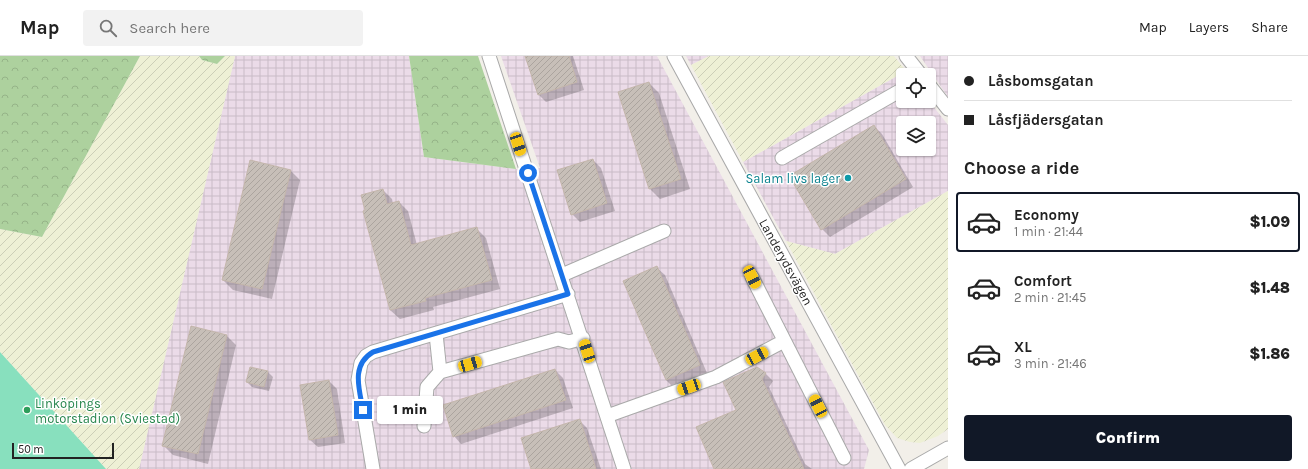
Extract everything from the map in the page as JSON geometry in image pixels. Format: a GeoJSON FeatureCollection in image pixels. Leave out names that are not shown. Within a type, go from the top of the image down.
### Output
{"type":"FeatureCollection","features":[{"type":"Feature","properties":{"kind":"street"},"geometry":{"type":"LineString","coordinates":[[489,56],[562,275],[624,469]]}},
{"type":"Feature","properties":{"kind":"street","name":"Landerydsvägen"},"geometry":{"type":"LineString","coordinates":[[674,56],[899,469]]}},
{"type":"Feature","properties":{"kind":"street"},"geometry":{"type":"LineString","coordinates":[[906,56],[915,68]]}},
{"type":"Feature","properties":{"kind":"street"},"geometry":{"type":"LineString","coordinates":[[782,158],[896,92]]}},
{"type":"Feature","properties":{"kind":"street"},"geometry":{"type":"LineString","coordinates":[[936,94],[948,109]]}},
{"type":"Feature","properties":{"kind":"street"},"geometry":{"type":"LineString","coordinates":[[562,275],[664,231]]}},
{"type":"Feature","properties":{"kind":"street"},"geometry":{"type":"LineString","coordinates":[[752,277],[844,458]]}},
{"type":"Feature","properties":{"kind":"street"},"geometry":{"type":"LineString","coordinates":[[373,469],[358,380],[361,364],[366,356],[373,352],[568,294]]}},
{"type":"Feature","properties":{"kind":"street"},"geometry":{"type":"LineString","coordinates":[[436,334],[440,372]]}},
{"type":"Feature","properties":{"kind":"street"},"geometry":{"type":"LineString","coordinates":[[424,426],[427,387],[440,372],[558,339],[569,342],[582,338]]}},
{"type":"Feature","properties":{"kind":"street"},"geometry":{"type":"LineString","coordinates":[[607,416],[716,378],[784,341]]}},
{"type":"Feature","properties":{"kind":"street"},"geometry":{"type":"LineString","coordinates":[[911,469],[948,448]]}},
{"type":"Feature","properties":{"kind":"shaded area"},"geometry":{"type":"Polygon","coordinates":[[[235,56],[409,56],[424,157],[516,169],[540,168],[501,56],[657,56],[869,450],[864,469],[139,469],[235,56]]]}},
{"type":"Feature","properties":{"kind":"shaded area"},"geometry":{"type":"Polygon","coordinates":[[[686,56],[709,56],[691,65],[686,56]]]}},
{"type":"Feature","properties":{"kind":"shaded area"},"geometry":{"type":"Polygon","coordinates":[[[920,56],[948,56],[948,97],[936,79],[936,68],[928,68],[920,56]]]}},
{"type":"Feature","properties":{"kind":"shaded area"},"geometry":{"type":"Polygon","coordinates":[[[896,77],[896,108],[935,108],[948,125],[948,191],[835,254],[786,241],[743,162],[896,77]]]}},
{"type":"Feature","properties":{"kind":"green space"},"geometry":{"type":"Polygon","coordinates":[[[0,56],[140,56],[42,237],[0,229],[0,56]]]}},
{"type":"Feature","properties":{"kind":"green space"},"geometry":{"type":"Polygon","coordinates":[[[140,56],[199,56],[202,60],[217,64],[225,56],[235,56],[139,469],[106,469],[0,352],[0,229],[42,237],[140,56]]]}},
{"type":"Feature","properties":{"kind":"green space"},"geometry":{"type":"Polygon","coordinates":[[[199,56],[225,56],[217,64],[202,60],[199,56]]]}},
{"type":"Feature","properties":{"kind":"green space"},"geometry":{"type":"Polygon","coordinates":[[[409,56],[478,56],[516,169],[424,157],[409,56]]]}},
{"type":"Feature","properties":{"kind":"green space"},"geometry":{"type":"Polygon","coordinates":[[[709,56],[894,56],[904,68],[896,68],[896,77],[743,162],[691,65],[709,56]]]}},
{"type":"Feature","properties":{"kind":"green space"},"geometry":{"type":"Polygon","coordinates":[[[948,191],[948,429],[938,436],[920,443],[910,442],[897,438],[885,425],[786,241],[835,254],[948,191]]]}},
{"type":"Feature","properties":{"kind":"green space","name":"Linköpings motorstadion (Sviestad)"},"geometry":{"type":"Polygon","coordinates":[[[0,352],[106,469],[0,469],[0,352]]]}},
{"type":"Feature","properties":{"kind":"building"},"geometry":{"type":"Polygon","coordinates":[[[525,56],[569,56],[577,82],[538,95],[525,56]]]}},
{"type":"Feature","properties":{"kind":"building"},"geometry":{"type":"Polygon","coordinates":[[[649,82],[681,179],[649,189],[618,92],[649,82]]]}},
{"type":"Feature","properties":{"kind":"building","name":"Salam livs lager"},"geometry":{"type":"Polygon","coordinates":[[[874,125],[906,179],[821,230],[789,176],[874,125]]]}},
{"type":"Feature","properties":{"kind":"building"},"geometry":{"type":"Polygon","coordinates":[[[593,159],[607,203],[571,215],[557,170],[593,159]]]}},
{"type":"Feature","properties":{"kind":"building"},"geometry":{"type":"Polygon","coordinates":[[[250,160],[291,170],[262,289],[222,280],[250,160]]]}},
{"type":"Feature","properties":{"kind":"building"},"geometry":{"type":"Polygon","coordinates":[[[383,189],[387,204],[399,201],[411,245],[477,227],[492,280],[425,298],[426,301],[390,310],[363,211],[365,210],[361,195],[383,189]]]}},
{"type":"Feature","properties":{"kind":"building"},"geometry":{"type":"Polygon","coordinates":[[[657,266],[700,365],[666,380],[623,281],[657,266]]]}},
{"type":"Feature","properties":{"kind":"building"},"geometry":{"type":"Polygon","coordinates":[[[191,326],[227,335],[198,454],[162,446],[191,326]]]}},
{"type":"Feature","properties":{"kind":"building"},"geometry":{"type":"Polygon","coordinates":[[[250,367],[268,371],[264,387],[246,382],[250,367]]]}},
{"type":"Feature","properties":{"kind":"building"},"geometry":{"type":"Polygon","coordinates":[[[757,367],[766,373],[762,379],[804,469],[714,469],[696,427],[736,410],[723,382],[757,367]]]}},
{"type":"Feature","properties":{"kind":"building"},"geometry":{"type":"Polygon","coordinates":[[[555,369],[566,400],[453,437],[443,405],[555,369]]]}},
{"type":"Feature","properties":{"kind":"building"},"geometry":{"type":"Polygon","coordinates":[[[329,380],[338,435],[309,440],[300,385],[329,380]]]}},
{"type":"Feature","properties":{"kind":"building"},"geometry":{"type":"Polygon","coordinates":[[[580,419],[596,469],[531,469],[521,438],[580,419]]]}},
{"type":"Feature","properties":{"kind":"place","name":"Salam livs lager"},"geometry":{"type":"Point","coordinates":[848,178]}},
{"type":"Feature","properties":{"kind":"place","name":"Linköpings motorstadion (Sviestad)"},"geometry":{"type":"Point","coordinates":[27,410]}},
{"type":"Feature","properties":{"kind":"route"},"geometry":{"type":"LineString","coordinates":[[363,410],[358,372],[366,356],[373,352],[568,294],[528,173]]}}]}
